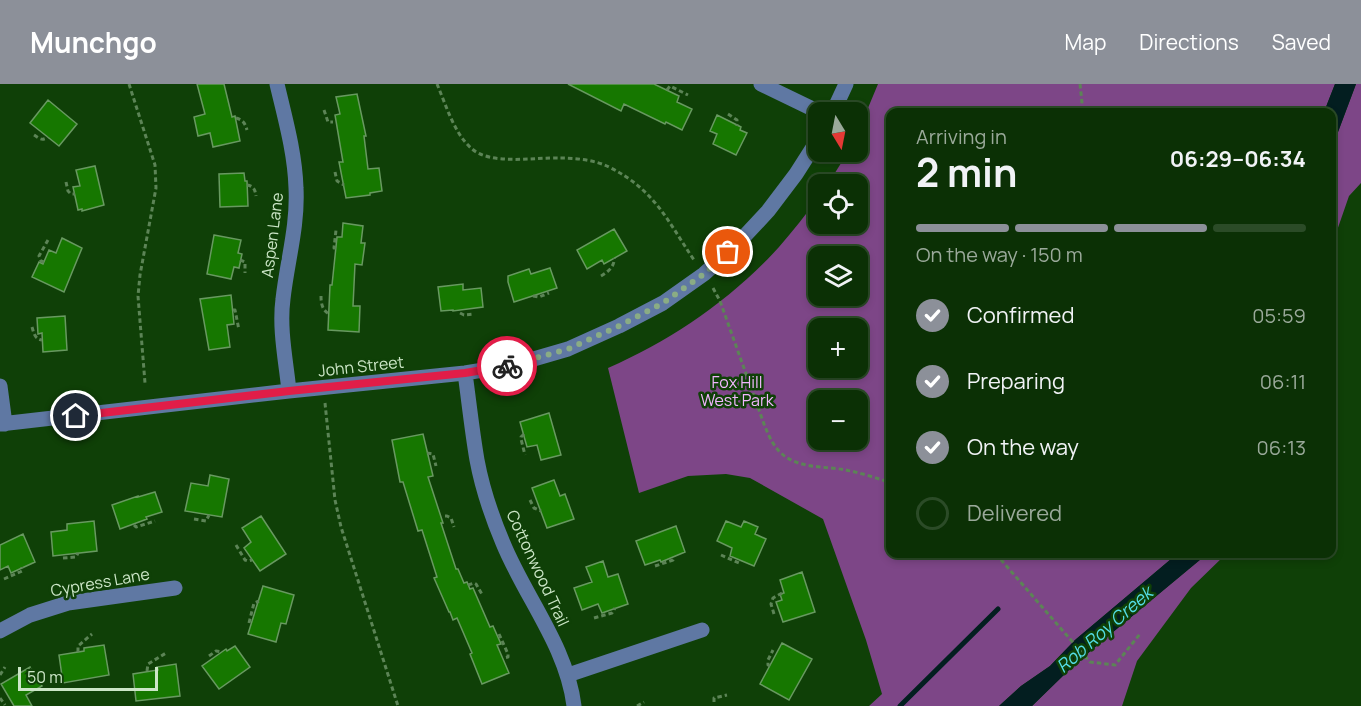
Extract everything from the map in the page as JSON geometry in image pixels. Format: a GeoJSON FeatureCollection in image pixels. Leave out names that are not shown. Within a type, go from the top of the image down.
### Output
{"type":"FeatureCollection","features":[{"type":"Feature","properties":{"kind":"street","name":"Aspen Lane"},"geometry":{"type":"LineString","coordinates":[[277,84],[295,165],[296,191],[292,241],[282,300],[289,391]]}},
{"type":"Feature","properties":{"kind":"street"},"geometry":{"type":"LineString","coordinates":[[761,84],[808,107]]}},
{"type":"Feature","properties":{"kind":"street"},"geometry":{"type":"LineString","coordinates":[[838,102],[846,84]]}},
{"type":"Feature","properties":{"kind":"street","name":"John Street"},"geometry":{"type":"LineString","coordinates":[[3,424],[465,373],[513,365],[568,349],[654,308],[704,274],[768,211],[808,155]]}},
{"type":"Feature","properties":{"kind":"street","name":"Cottonwood Trail"},"geometry":{"type":"LineString","coordinates":[[465,373],[477,461],[492,513],[503,543],[560,655],[568,675],[574,706]]}},
{"type":"Feature","properties":{"kind":"street"},"geometry":{"type":"LineString","coordinates":[[0,386],[3,424]]}},
{"type":"Feature","properties":{"kind":"street","name":"Cypress Lane"},"geometry":{"type":"LineString","coordinates":[[0,632],[30,615],[68,603],[175,588]]}},
{"type":"Feature","properties":{"kind":"street"},"geometry":{"type":"LineString","coordinates":[[568,675],[702,630]]}},
{"type":"Feature","properties":{"kind":"path"},"geometry":{"type":"LineString","coordinates":[[129,84],[155,165],[156,188],[138,296],[144,383]]}},
{"type":"Feature","properties":{"kind":"path"},"geometry":{"type":"LineString","coordinates":[[437,84],[461,136],[472,149],[484,156],[502,159],[560,158],[583,160],[606,166],[644,190],[660,208],[694,262]]}},
{"type":"Feature","properties":{"kind":"path"},"geometry":{"type":"LineString","coordinates":[[1080,84],[1083,108]]}},
{"type":"Feature","properties":{"kind":"path"},"geometry":{"type":"LineString","coordinates":[[667,90],[670,86],[688,95]]}},
{"type":"Feature","properties":{"kind":"path"},"geometry":{"type":"LineString","coordinates":[[324,110],[328,122],[333,122]]}},
{"type":"Feature","properties":{"kind":"path"},"geometry":{"type":"LineString","coordinates":[[728,114],[737,120],[737,126]]}},
{"type":"Feature","properties":{"kind":"path"},"geometry":{"type":"LineString","coordinates":[[236,118],[245,124],[247,130]]}},
{"type":"Feature","properties":{"kind":"path"},"geometry":{"type":"LineString","coordinates":[[34,135],[40,140],[48,136]]}},
{"type":"Feature","properties":{"kind":"path"},"geometry":{"type":"LineString","coordinates":[[335,172],[337,181],[344,185]]}},
{"type":"Feature","properties":{"kind":"path"},"geometry":{"type":"LineString","coordinates":[[66,182],[68,191],[75,194]]}},
{"type":"Feature","properties":{"kind":"path"},"geometry":{"type":"LineString","coordinates":[[248,185],[252,186],[256,196]]}},
{"type":"Feature","properties":{"kind":"path"},"geometry":{"type":"LineString","coordinates":[[336,230],[333,248],[336,248]]}},
{"type":"Feature","properties":{"kind":"path"},"geometry":{"type":"LineString","coordinates":[[44,262],[39,256],[48,240]]}},
{"type":"Feature","properties":{"kind":"path"},"geometry":{"type":"LineString","coordinates":[[601,276],[610,270],[615,263],[614,258]]}},
{"type":"Feature","properties":{"kind":"path"},"geometry":{"type":"LineString","coordinates":[[240,260],[245,262],[245,273]]}},
{"type":"Feature","properties":{"kind":"path"},"geometry":{"type":"LineString","coordinates":[[713,288],[720,301],[764,424],[771,441],[780,452],[792,461],[847,470],[886,481]]}},
{"type":"Feature","properties":{"kind":"path"},"geometry":{"type":"LineString","coordinates":[[532,296],[539,297],[549,293]]}},
{"type":"Feature","properties":{"kind":"path"},"geometry":{"type":"LineString","coordinates":[[321,296],[321,303],[328,314]]}},
{"type":"Feature","properties":{"kind":"path"},"geometry":{"type":"LineString","coordinates":[[232,309],[236,310],[239,330]]}},
{"type":"Feature","properties":{"kind":"path"},"geometry":{"type":"LineString","coordinates":[[460,313],[474,314]]}},
{"type":"Feature","properties":{"kind":"path"},"geometry":{"type":"LineString","coordinates":[[32,327],[34,336],[42,340]]}},
{"type":"Feature","properties":{"kind":"path"},"geometry":{"type":"LineString","coordinates":[[325,404],[335,500],[341,527],[398,706]]}},
{"type":"Feature","properties":{"kind":"path"},"geometry":{"type":"LineString","coordinates":[[524,434],[521,439],[525,455]]}},
{"type":"Feature","properties":{"kind":"path"},"geometry":{"type":"LineString","coordinates":[[427,453],[433,454],[436,466]]}},
{"type":"Feature","properties":{"kind":"path"},"geometry":{"type":"LineString","coordinates":[[530,500],[534,508],[541,511]]}},
{"type":"Feature","properties":{"kind":"path"},"geometry":{"type":"LineString","coordinates":[[194,519],[206,521],[209,515]]}},
{"type":"Feature","properties":{"kind":"path"},"geometry":{"type":"LineString","coordinates":[[445,516],[451,518],[454,527]]}},
{"type":"Feature","properties":{"kind":"path"},"geometry":{"type":"LineString","coordinates":[[134,525],[136,527],[155,521]]}},
{"type":"Feature","properties":{"kind":"path"},"geometry":{"type":"LineString","coordinates":[[236,545],[245,560],[252,560]]}},
{"type":"Feature","properties":{"kind":"path"},"geometry":{"type":"LineString","coordinates":[[63,558],[76,557],[78,553]]}},
{"type":"Feature","properties":{"kind":"path"},"geometry":{"type":"LineString","coordinates":[[721,555],[739,563],[741,561]]}},
{"type":"Feature","properties":{"kind":"path"},"geometry":{"type":"LineString","coordinates":[[655,566],[673,560],[674,557]]}},
{"type":"Feature","properties":{"kind":"path"},"geometry":{"type":"LineString","coordinates":[[999,558],[1090,662],[1115,665],[1140,634]]}},
{"type":"Feature","properties":{"kind":"path"},"geometry":{"type":"LineString","coordinates":[[4,579],[22,571],[22,567]]}},
{"type":"Feature","properties":{"kind":"path"},"geometry":{"type":"LineString","coordinates":[[468,585],[476,584],[483,596]]}},
{"type":"Feature","properties":{"kind":"path"},"geometry":{"type":"LineString","coordinates":[[774,614],[771,604],[773,598],[784,592]]}},
{"type":"Feature","properties":{"kind":"path"},"geometry":{"type":"LineString","coordinates":[[249,623],[254,603],[259,601]]}},
{"type":"Feature","properties":{"kind":"path"},"geometry":{"type":"LineString","coordinates":[[594,618],[612,613],[615,608]]}},
{"type":"Feature","properties":{"kind":"path"},"geometry":{"type":"LineString","coordinates":[[78,652],[78,645],[92,634]]}},
{"type":"Feature","properties":{"kind":"path"},"geometry":{"type":"LineString","coordinates":[[500,634],[508,654],[503,658]]}},
{"type":"Feature","properties":{"kind":"path"},"geometry":{"type":"LineString","coordinates":[[770,666],[768,660],[773,650]]}},
{"type":"Feature","properties":{"kind":"path"},"geometry":{"type":"LineString","coordinates":[[209,656],[216,651],[222,652]]}},
{"type":"Feature","properties":{"kind":"path"},"geometry":{"type":"LineString","coordinates":[[147,671],[148,664],[166,653]]}},
{"type":"Feature","properties":{"kind":"path"},"geometry":{"type":"LineString","coordinates":[[0,675],[5,667]]}},
{"type":"Feature","properties":{"kind":"path"},"geometry":{"type":"LineString","coordinates":[[714,702],[714,698],[727,695]]}},
{"type":"Feature","properties":{"kind":"path"},"geometry":{"type":"LineString","coordinates":[[0,698],[5,705]]}},
{"type":"Feature","properties":{"kind":"path"},"geometry":{"type":"LineString","coordinates":[[637,706],[644,702]]}},
{"type":"Feature","properties":{"kind":"green space","name":"Fox Hill West Park"},"geometry":{"type":"Polygon","coordinates":[[[878,84],[1335,84],[1326,108],[886,108],[886,558],[1172,558],[1075,640],[1050,666],[1021,686],[999,706],[869,706],[882,694],[866,640],[823,519],[750,478],[726,474],[688,476],[639,493],[608,368],[655,345],[721,301],[761,266],[808,211],[808,234],[868,234],[868,174],[834,174],[842,162],[868,162],[868,108],[878,84]]]}},
{"type":"Feature","properties":{"kind":"green space"},"geometry":{"type":"Polygon","coordinates":[[[1356,84],[1361,84],[1361,183],[1349,196],[1336,233],[1336,137],[1356,84]]]}},
{"type":"Feature","properties":{"kind":"green space"},"geometry":{"type":"Polygon","coordinates":[[[1202,558],[1222,558],[1191,588],[1137,661],[1122,706],[1032,706],[1095,647],[1202,558]]]}},
{"type":"Feature","properties":{"kind":"water"},"geometry":{"type":"Polygon","coordinates":[[[1335,84],[1356,84],[1336,137],[1336,108],[1326,108],[1335,84]]]}},
{"type":"Feature","properties":{"kind":"water","name":"Rob Roy Creek"},"geometry":{"type":"Polygon","coordinates":[[[1172,558],[1202,558],[1095,647],[1032,706],[999,706],[1021,686],[1050,666],[1075,640],[1172,558]]]}},
{"type":"Feature","properties":{"kind":"building"},"geometry":{"type":"Polygon","coordinates":[[[197,84],[224,84],[232,117],[235,116],[240,141],[213,147],[210,133],[198,136],[194,117],[205,114],[197,84]]]}},
{"type":"Feature","properties":{"kind":"building"},"geometry":{"type":"Polygon","coordinates":[[[568,84],[654,84],[679,96],[677,102],[692,109],[682,130],[624,104],[621,111],[568,84]]]}},
{"type":"Feature","properties":{"kind":"building"},"geometry":{"type":"Polygon","coordinates":[[[357,94],[366,136],[364,136],[368,169],[379,168],[382,191],[346,198],[339,162],[343,162],[335,115],[340,114],[336,97],[357,94]]]}},
{"type":"Feature","properties":{"kind":"building"},"geometry":{"type":"Polygon","coordinates":[[[48,100],[77,124],[59,146],[30,123],[48,100]]]}},
{"type":"Feature","properties":{"kind":"building"},"geometry":{"type":"Polygon","coordinates":[[[717,115],[741,127],[740,130],[747,133],[736,155],[713,144],[717,134],[710,131],[717,115]]]}},
{"type":"Feature","properties":{"kind":"building"},"geometry":{"type":"Polygon","coordinates":[[[95,166],[104,205],[78,210],[73,187],[80,186],[76,170],[95,166]]]}},
{"type":"Feature","properties":{"kind":"building"},"geometry":{"type":"Polygon","coordinates":[[[244,173],[245,181],[247,181],[248,206],[220,207],[219,174],[244,173]]]}},
{"type":"Feature","properties":{"kind":"building"},"geometry":{"type":"Polygon","coordinates":[[[343,223],[363,226],[361,243],[365,243],[362,265],[355,264],[353,306],[360,306],[359,332],[328,330],[330,285],[332,285],[337,237],[342,237],[343,223]]]}},
{"type":"Feature","properties":{"kind":"building"},"geometry":{"type":"Polygon","coordinates":[[[614,229],[627,251],[604,264],[602,260],[587,269],[577,250],[614,229]]]}},
{"type":"Feature","properties":{"kind":"building"},"geometry":{"type":"Polygon","coordinates":[[[214,235],[241,240],[238,253],[242,254],[239,268],[234,267],[231,279],[207,274],[214,235]]]}},
{"type":"Feature","properties":{"kind":"building"},"geometry":{"type":"Polygon","coordinates":[[[62,238],[82,248],[64,292],[32,277],[39,262],[43,264],[49,250],[56,253],[62,238]]]}},
{"type":"Feature","properties":{"kind":"building"},"geometry":{"type":"Polygon","coordinates":[[[550,268],[557,288],[514,302],[508,276],[529,269],[531,274],[550,268]]]}},
{"type":"Feature","properties":{"kind":"building"},"geometry":{"type":"Polygon","coordinates":[[[463,284],[463,290],[481,288],[483,307],[441,311],[438,287],[463,284]]]}},
{"type":"Feature","properties":{"kind":"building"},"geometry":{"type":"Polygon","coordinates":[[[231,295],[234,324],[227,325],[230,347],[209,350],[200,299],[231,295]]]}},
{"type":"Feature","properties":{"kind":"building"},"geometry":{"type":"Polygon","coordinates":[[[65,316],[67,350],[43,352],[42,333],[38,334],[37,318],[65,316]]]}},
{"type":"Feature","properties":{"kind":"building"},"geometry":{"type":"Polygon","coordinates":[[[549,413],[561,455],[541,460],[537,445],[527,447],[520,422],[549,413]]]}},
{"type":"Feature","properties":{"kind":"building"},"geometry":{"type":"Polygon","coordinates":[[[423,434],[433,476],[428,477],[456,569],[464,583],[467,582],[470,589],[473,588],[490,627],[493,626],[501,644],[497,645],[509,673],[482,684],[457,618],[453,620],[434,578],[437,577],[422,530],[418,531],[403,482],[400,482],[392,440],[423,434]]]}},
{"type":"Feature","properties":{"kind":"building"},"geometry":{"type":"Polygon","coordinates":[[[210,475],[229,479],[222,517],[185,511],[191,483],[208,486],[210,475]]]}},
{"type":"Feature","properties":{"kind":"building"},"geometry":{"type":"Polygon","coordinates":[[[554,480],[560,496],[565,494],[574,519],[547,528],[532,488],[554,480]]]}},
{"type":"Feature","properties":{"kind":"building"},"geometry":{"type":"Polygon","coordinates":[[[155,492],[162,512],[120,529],[112,505],[155,492]]]}},
{"type":"Feature","properties":{"kind":"building"},"geometry":{"type":"Polygon","coordinates":[[[261,516],[286,554],[260,571],[244,548],[251,542],[242,528],[261,516]]]}},
{"type":"Feature","properties":{"kind":"building"},"geometry":{"type":"Polygon","coordinates":[[[94,521],[97,551],[53,556],[51,532],[67,530],[67,524],[94,521]]]}},
{"type":"Feature","properties":{"kind":"building"},"geometry":{"type":"Polygon","coordinates":[[[726,521],[741,527],[744,521],[758,527],[755,534],[766,539],[754,566],[730,556],[732,548],[717,541],[726,521]]]}},
{"type":"Feature","properties":{"kind":"building"},"geometry":{"type":"Polygon","coordinates":[[[676,526],[685,552],[661,562],[660,560],[645,565],[636,541],[676,526]]]}},
{"type":"Feature","properties":{"kind":"building"},"geometry":{"type":"Polygon","coordinates":[[[23,534],[35,562],[11,573],[8,566],[0,570],[0,545],[23,534]]]}},
{"type":"Feature","properties":{"kind":"building"},"geometry":{"type":"Polygon","coordinates":[[[603,561],[608,577],[618,574],[628,604],[602,613],[598,604],[582,610],[574,588],[592,582],[586,567],[603,561]]]}},
{"type":"Feature","properties":{"kind":"building"},"geometry":{"type":"Polygon","coordinates":[[[802,572],[815,612],[783,622],[776,602],[782,600],[780,594],[784,593],[780,580],[802,572]]]}},
{"type":"Feature","properties":{"kind":"building"},"geometry":{"type":"Polygon","coordinates":[[[263,586],[294,595],[286,624],[281,623],[276,642],[248,634],[263,586]]]}},
{"type":"Feature","properties":{"kind":"building"},"geometry":{"type":"Polygon","coordinates":[[[782,643],[812,659],[789,700],[760,684],[782,643]]]}},
{"type":"Feature","properties":{"kind":"building"},"geometry":{"type":"Polygon","coordinates":[[[104,645],[109,675],[63,683],[59,655],[104,645]]]}},
{"type":"Feature","properties":{"kind":"building"},"geometry":{"type":"Polygon","coordinates":[[[235,646],[250,667],[219,689],[202,666],[226,649],[227,651],[235,646]]]}},
{"type":"Feature","properties":{"kind":"building"},"geometry":{"type":"Polygon","coordinates":[[[176,664],[180,696],[136,701],[133,674],[176,664]]]}},
{"type":"Feature","properties":{"kind":"building"},"geometry":{"type":"Polygon","coordinates":[[[30,667],[42,686],[26,695],[32,706],[14,706],[1,684],[30,667]]]}},
{"type":"Feature","properties":{"kind":"waterway"},"geometry":{"type":"LineString","coordinates":[[900,706],[998,609]]}},
{"type":"Feature","properties":{"kind":"way so far"},"geometry":{"type":"LineString","coordinates":[[507,366],[568,349],[619,326],[663,303],[704,274],[728,252]]}},
{"type":"Feature","properties":{"kind":"route"},"geometry":{"type":"LineString","coordinates":[[76,416],[465,373],[507,366]]}}]}
